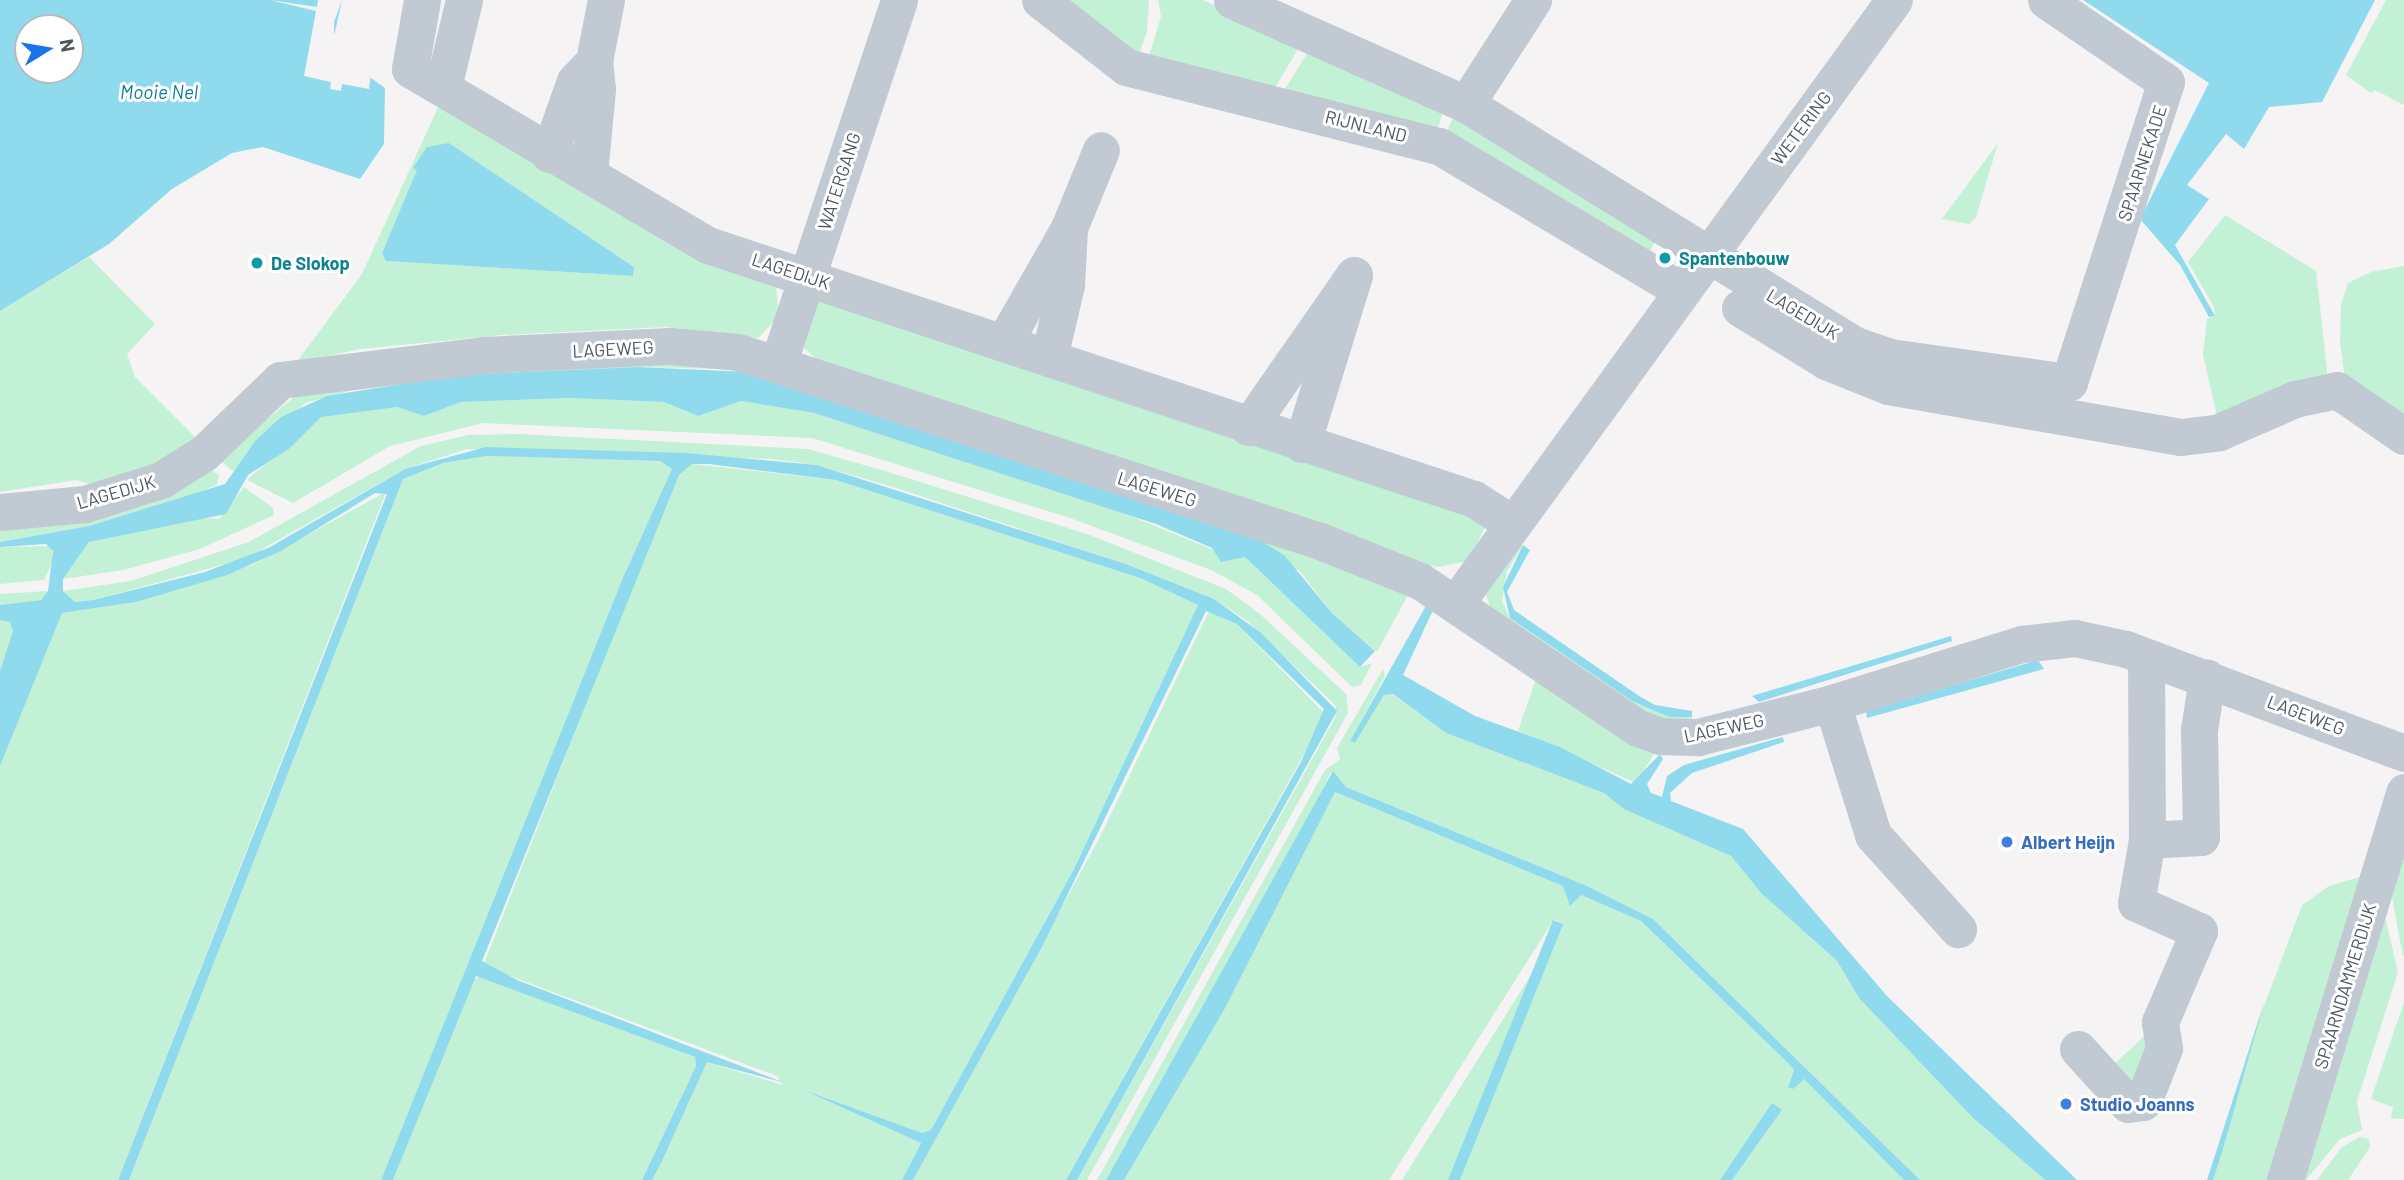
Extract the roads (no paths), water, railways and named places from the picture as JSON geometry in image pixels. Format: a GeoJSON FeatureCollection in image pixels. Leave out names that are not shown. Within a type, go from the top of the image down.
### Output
{"type":"FeatureCollection","features":[{"type":"Feature","properties":{"kind":"street","name":"LAGEDIJK"},"geometry":{"type":"LineString","coordinates":[[422,0],[410,69],[549,154],[589,174],[708,245],[1049,357],[1248,427],[1474,499],[1510,522]]}},
{"type":"Feature","properties":{"kind":"street"},"geometry":{"type":"LineString","coordinates":[[443,87],[464,0]]}},
{"type":"Feature","properties":{"kind":"street"},"geometry":{"type":"LineString","coordinates":[[589,174],[597,89],[594,61],[606,0]]}},
{"type":"Feature","properties":{"kind":"street","name":"WATERGANG"},"geometry":{"type":"LineString","coordinates":[[779,361],[899,0]]}},
{"type":"Feature","properties":{"kind":"street","name":"RIJNLAND"},"geometry":{"type":"LineString","coordinates":[[1040,0],[1126,67],[1439,146],[1681,290]]}},
{"type":"Feature","properties":{"kind":"street"},"geometry":{"type":"LineString","coordinates":[[1231,0],[1466,104],[1706,255],[1510,522],[1456,603]]}},
{"type":"Feature","properties":{"kind":"street"},"geometry":{"type":"LineString","coordinates":[[1466,104],[1533,0]]}},
{"type":"Feature","properties":{"kind":"street","name":"WETERING"},"geometry":{"type":"LineString","coordinates":[[1706,255],[1894,0]]}},
{"type":"Feature","properties":{"kind":"street","name":"SPAARNEKADE"},"geometry":{"type":"LineString","coordinates":[[2046,0],[2166,82],[2069,382]]}},
{"type":"Feature","properties":{"kind":"street"},"geometry":{"type":"LineString","coordinates":[[549,154],[575,81],[594,61]]}},
{"type":"Feature","properties":{"kind":"street"},"geometry":{"type":"LineString","coordinates":[[1004,342],[1069,228],[1101,150]]}},
{"type":"Feature","properties":{"kind":"street"},"geometry":{"type":"LineString","coordinates":[[1049,357],[1066,285],[1069,228]]}},
{"type":"Feature","properties":{"kind":"street","name":"LAGEDIJK"},"geometry":{"type":"LineString","coordinates":[[1706,255],[1855,345],[1890,357],[2069,382]]}},
{"type":"Feature","properties":{"kind":"street"},"geometry":{"type":"LineString","coordinates":[[1248,427],[1354,275],[1302,444]]}},
{"type":"Feature","properties":{"kind":"street","name":"LAGEDIJK"},"geometry":{"type":"LineString","coordinates":[[1740,308],[1826,361],[1888,386],[2182,437],[2219,432],[2295,399],[2337,390],[2404,436]]}},
{"type":"Feature","properties":{"kind":"street","name":"LAGEWEG"},"geometry":{"type":"LineString","coordinates":[[280,380],[439,359],[670,346],[779,361],[1320,541],[1420,581],[1638,728],[1660,736],[1698,737],[1832,703],[2022,644],[2075,638],[2146,657],[2207,678],[2404,753]]}},
{"type":"Feature","properties":{"kind":"street","name":"LAGEDIJK"},"geometry":{"type":"LineString","coordinates":[[0,512],[85,504],[161,480],[204,453],[280,380]]}},
{"type":"Feature","properties":{"kind":"street"},"geometry":{"type":"LineString","coordinates":[[2078,1049],[2128,1104],[2143,1102],[2164,1048],[2160,1022],[2199,931],[2136,903],[2147,840],[2146,657]]}},
{"type":"Feature","properties":{"kind":"street"},"geometry":{"type":"LineString","coordinates":[[2147,840],[2201,837],[2199,730],[2207,678]]}},
{"type":"Feature","properties":{"kind":"street"},"geometry":{"type":"LineString","coordinates":[[1832,703],[1873,835],[1958,929]]}},
{"type":"Feature","properties":{"kind":"street","name":"SPAARNDAMMERDIJK"},"geometry":{"type":"LineString","coordinates":[[2285,1180],[2404,792]]}},
{"type":"Feature","properties":{"kind":"water","name":"Mooie Nel"},"geometry":{"type":"Polygon","coordinates":[[[0,0],[342,0],[331,50],[385,88],[384,144],[360,179],[263,147],[232,153],[172,189],[109,244],[0,311],[0,0]]]}},
{"type":"Feature","properties":{"kind":"water"},"geometry":{"type":"Polygon","coordinates":[[[2083,0],[2375,0],[2322,102],[2269,107],[2244,149],[2226,134],[2187,185],[2209,199],[2175,245],[2215,316],[2209,317],[2180,265],[2140,219],[2209,83],[2083,0]]]}},
{"type":"Feature","properties":{"kind":"water"},"geometry":{"type":"Polygon","coordinates":[[[449,143],[634,267],[633,276],[386,261],[382,253],[417,170],[413,168],[427,147],[449,143]]]}},
{"type":"Feature","properties":{"kind":"water"},"geometry":{"type":"Polygon","coordinates":[[[637,367],[750,372],[1260,540],[1284,555],[1332,613],[1375,651],[1360,667],[1245,557],[1221,562],[1212,548],[1156,524],[814,413],[741,401],[698,416],[664,402],[570,398],[461,402],[424,416],[397,407],[321,417],[290,448],[248,475],[226,514],[89,542],[63,579],[63,591],[75,602],[93,600],[205,572],[270,547],[405,469],[486,447],[686,453],[817,465],[1126,564],[1214,599],[1261,633],[1337,711],[1077,1180],[1066,1180],[1301,762],[1324,709],[1237,624],[1206,611],[1043,945],[913,1180],[902,1180],[921,1143],[801,1089],[922,1133],[931,1130],[1074,869],[1198,605],[1140,578],[836,480],[692,464],[679,475],[482,961],[517,980],[785,1083],[707,1062],[652,1180],[642,1180],[696,1066],[695,1057],[476,976],[393,1180],[381,1180],[622,580],[672,469],[660,461],[487,456],[443,463],[403,479],[129,1180],[118,1180],[387,494],[375,493],[281,551],[227,575],[136,602],[62,613],[0,766],[0,671],[13,631],[10,622],[0,620],[0,605],[41,600],[48,591],[53,551],[46,544],[0,547],[0,542],[89,526],[225,484],[256,440],[281,417],[327,396],[457,375],[637,367]]]}},
{"type":"Feature","properties":{"kind":"water"},"geometry":{"type":"Polygon","coordinates":[[[1523,545],[1530,550],[1507,592],[1514,610],[1639,696],[1655,705],[1692,711],[1692,717],[1669,717],[1632,701],[1510,618],[1503,587],[1523,545]]]}},
{"type":"Feature","properties":{"kind":"water"},"geometry":{"type":"Polygon","coordinates":[[[1427,604],[1434,608],[1403,675],[1475,716],[1560,747],[1631,784],[1660,754],[1663,759],[1647,784],[1651,793],[1662,797],[1667,776],[1684,765],[1783,737],[1784,742],[1692,773],[1670,793],[1671,801],[1743,829],[1887,996],[2077,1180],[2045,1180],[1972,1117],[1859,998],[1837,961],[1762,894],[1731,856],[1624,809],[1604,793],[1446,733],[1393,694],[1384,695],[1355,743],[1350,741],[1427,604]]]}},
{"type":"Feature","properties":{"kind":"water"},"geometry":{"type":"Polygon","coordinates":[[[1951,636],[1952,641],[1759,702],[1752,696],[1951,636]]]}},
{"type":"Feature","properties":{"kind":"water"},"geometry":{"type":"Polygon","coordinates":[[[2038,660],[2044,669],[1867,718],[1866,711],[2038,660]]]}},
{"type":"Feature","properties":{"kind":"water"},"geometry":{"type":"Polygon","coordinates":[[[1333,771],[1346,787],[1587,886],[1653,919],[1920,1180],[1904,1180],[1804,1079],[1793,1089],[1788,1087],[1794,1070],[1788,1063],[1641,921],[1581,895],[1570,906],[1563,886],[1335,792],[1224,1010],[1124,1180],[1106,1180],[1333,771]]]}},
{"type":"Feature","properties":{"kind":"water"},"geometry":{"type":"Polygon","coordinates":[[[1553,920],[1563,924],[1460,1180],[1448,1180],[1553,920]]]}},
{"type":"Feature","properties":{"kind":"water"},"geometry":{"type":"Polygon","coordinates":[[[2265,1000],[2223,1149],[2213,1180],[2207,1180],[2265,1000]]]}},
{"type":"Feature","properties":{"kind":"water"},"geometry":{"type":"Polygon","coordinates":[[[1772,1103],[1782,1110],[1732,1180],[1720,1180],[1772,1103]]]}},
{"type":"Feature","properties":{"kind":"place","name":"Spantenbouw"},"geometry":{"type":"Point","coordinates":[1665,258]}},
{"type":"Feature","properties":{"kind":"place","name":"De Slokop"},"geometry":{"type":"Point","coordinates":[257,263]}},
{"type":"Feature","properties":{"kind":"place","name":"Albert Heijn"},"geometry":{"type":"Point","coordinates":[2007,842]}},
{"type":"Feature","properties":{"kind":"place","name":"Studio Joanns"},"geometry":{"type":"Point","coordinates":[2066,1104]}}]}
